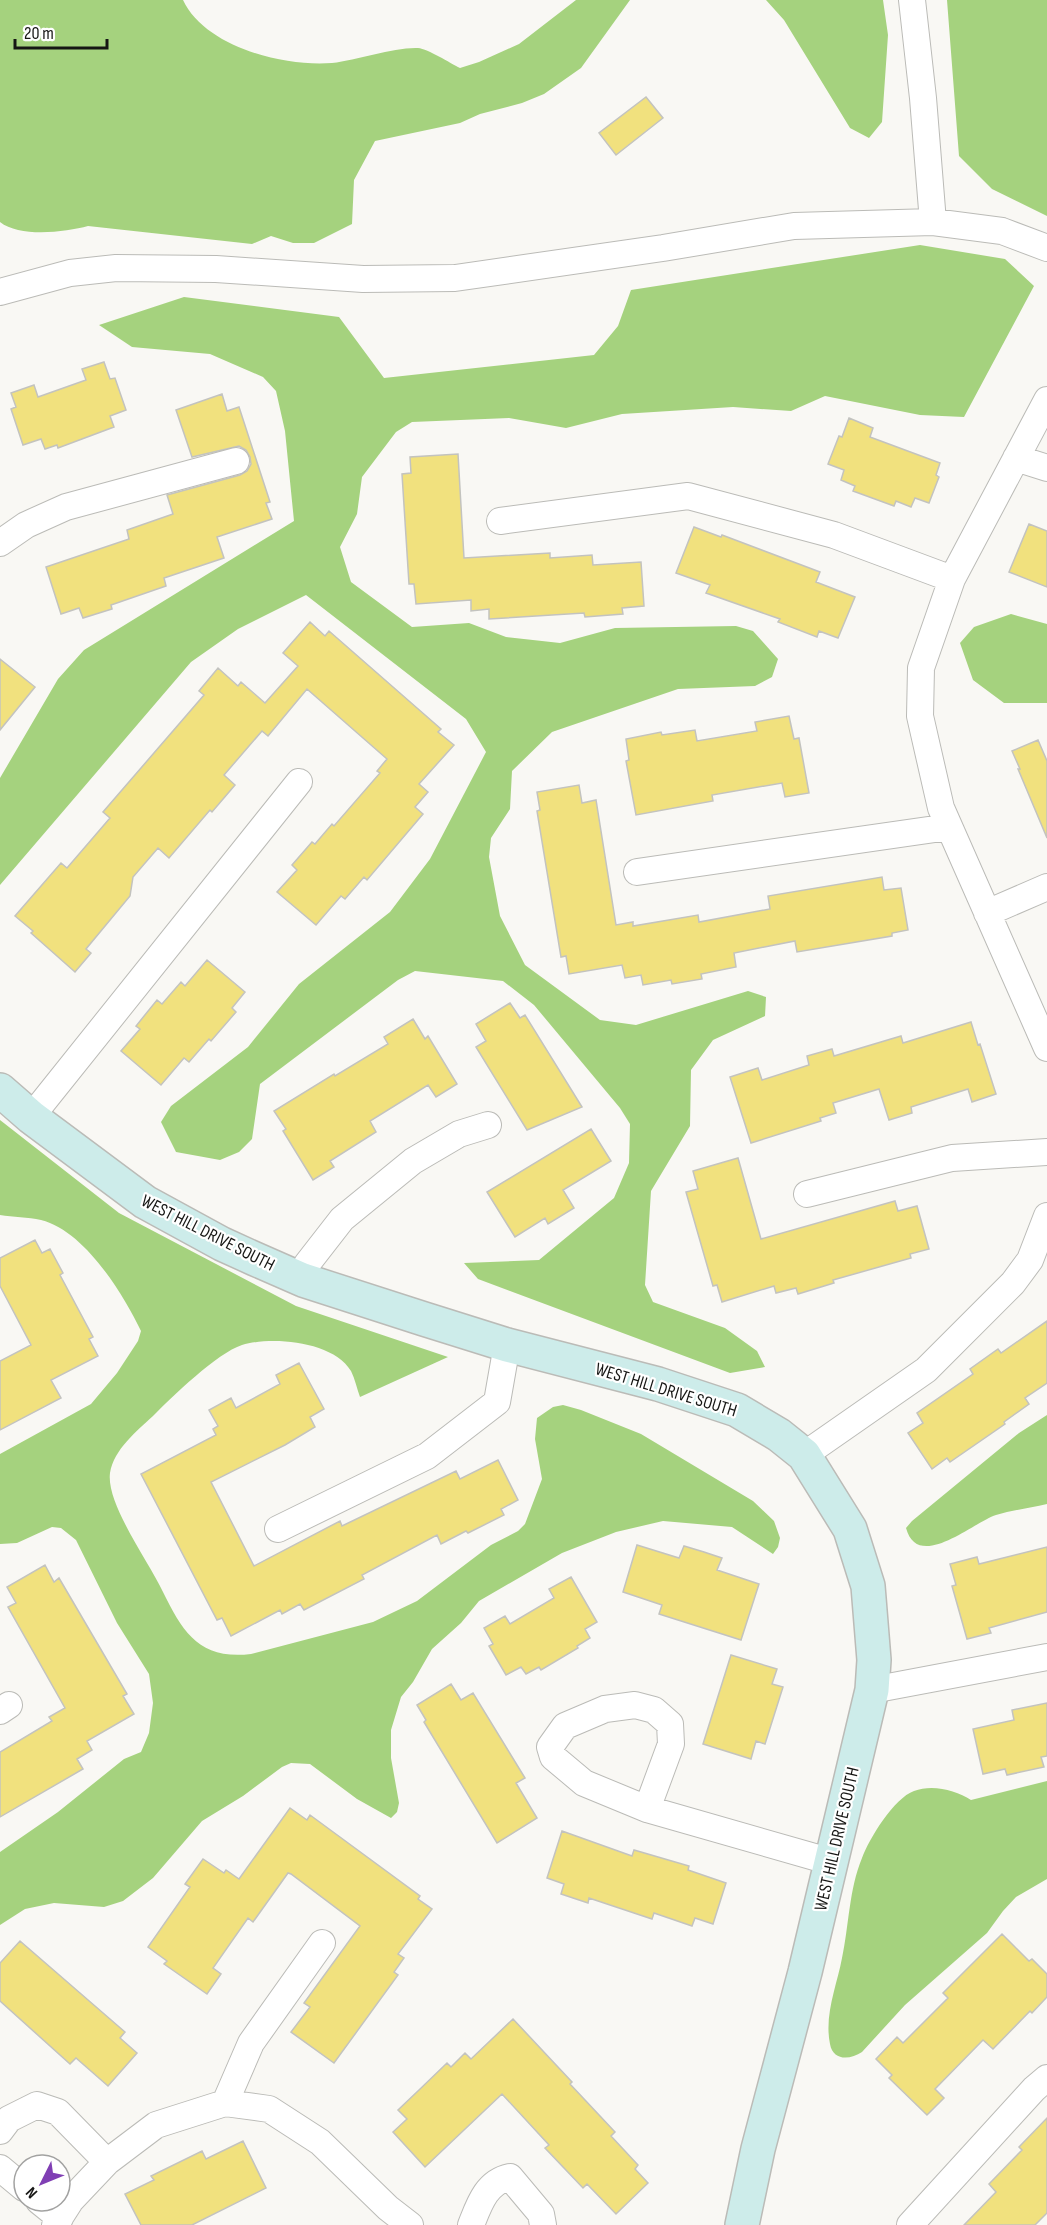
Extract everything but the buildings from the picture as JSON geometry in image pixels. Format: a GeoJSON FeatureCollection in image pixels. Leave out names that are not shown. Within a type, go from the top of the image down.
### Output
{"type":"FeatureCollection","features":[{"type":"Feature","properties":{"kind":"street"},"geometry":{"type":"LineString","coordinates":[[912,0],[933,222]]}},
{"type":"Feature","properties":{"kind":"street"},"geometry":{"type":"LineString","coordinates":[[0,292],[70,273],[116,268],[216,269],[363,279],[455,278],[663,248],[794,226],[933,222],[1002,231],[1047,248]]}},
{"type":"Feature","properties":{"kind":"street"},"geometry":{"type":"LineString","coordinates":[[1047,400],[952,579],[921,668],[920,716],[941,808],[1047,1048]]}},
{"type":"Feature","properties":{"kind":"street"},"geometry":{"type":"LineString","coordinates":[[1016,458],[1047,468]]}},
{"type":"Feature","properties":{"kind":"street"},"geometry":{"type":"LineString","coordinates":[[0,543],[26,525],[66,507],[236,461]]}},
{"type":"Feature","properties":{"kind":"street"},"geometry":{"type":"LineString","coordinates":[[500,521],[688,496],[834,535],[952,579]]}},
{"type":"Feature","properties":{"kind":"street"},"geometry":{"type":"LineString","coordinates":[[31,1117],[298,782]]}},
{"type":"Feature","properties":{"kind":"street"},"geometry":{"type":"LineString","coordinates":[[637,872],[949,827]]}},
{"type":"Feature","properties":{"kind":"street"},"geometry":{"type":"LineString","coordinates":[[987,913],[1047,887]]}},
{"type":"Feature","properties":{"kind":"street","name":"WEST HILL DRIVE SOUTH"},"geometry":{"type":"LineString","coordinates":[[0,1090],[31,1117],[145,1202],[222,1244],[303,1280],[507,1345],[658,1384],[737,1410],[779,1435],[804,1455],[850,1529],[868,1586],[874,1660],[872,1690],[758,2149],[742,2225]]}},
{"type":"Feature","properties":{"kind":"street"},"geometry":{"type":"LineString","coordinates":[[303,1280],[308,1264],[342,1219],[423,1155],[459,1134],[488,1125]]}},
{"type":"Feature","properties":{"kind":"street"},"geometry":{"type":"LineString","coordinates":[[807,1194],[952,1158],[1047,1152]]}},
{"type":"Feature","properties":{"kind":"street"},"geometry":{"type":"LineString","coordinates":[[804,1455],[926,1370],[1013,1283],[1030,1260],[1047,1216]]}},
{"type":"Feature","properties":{"kind":"street"},"geometry":{"type":"LineString","coordinates":[[278,1529],[427,1456],[497,1402],[507,1345]]}},
{"type":"Feature","properties":{"kind":"street"},"geometry":{"type":"LineString","coordinates":[[872,1690],[1047,1657]]}},
{"type":"Feature","properties":{"kind":"street"},"geometry":{"type":"LineString","coordinates":[[647,1809],[671,1744],[670,1724],[654,1710],[635,1705],[604,1709],[565,1726],[550,1747],[553,1757],[584,1783],[647,1809],[831,1862]]}},
{"type":"Feature","properties":{"kind":"street"},"geometry":{"type":"LineString","coordinates":[[225,2103],[251,2043],[322,1943]]}},
{"type":"Feature","properties":{"kind":"street"},"geometry":{"type":"LineString","coordinates":[[910,2225],[1034,2089],[1047,2078]]}},
{"type":"Feature","properties":{"kind":"street"},"geometry":{"type":"LineString","coordinates":[[57,2221],[71,2200],[107,2162],[156,2125],[225,2103],[269,2109],[320,2142],[388,2208],[410,2225]]}},
{"type":"Feature","properties":{"kind":"street"},"geometry":{"type":"LineString","coordinates":[[0,2131],[9,2119],[37,2105],[58,2112],[107,2162]]}},
{"type":"Feature","properties":{"kind":"street"},"geometry":{"type":"LineString","coordinates":[[0,2168],[12,2178]]}},
{"type":"Feature","properties":{"kind":"street"},"geometry":{"type":"LineString","coordinates":[[471,2225],[483,2194],[503,2179],[510,2177],[542,2214],[543,2225]]}},
{"type":"Feature","properties":{"kind":"green space"},"geometry":{"type":"Polygon","coordinates":[[[0,0],[183,0],[194,16],[227,42],[270,57],[292,61],[332,63],[418,48],[433,53],[460,68],[519,44],[576,0],[630,0],[581,68],[544,94],[522,103],[480,114],[460,123],[375,141],[354,180],[352,224],[314,243],[293,243],[271,236],[252,244],[88,226],[56,232],[31,232],[9,227],[0,222],[0,0]]]}},
{"type":"Feature","properties":{"kind":"green space"},"geometry":{"type":"Polygon","coordinates":[[[766,0],[883,0],[888,35],[882,122],[869,138],[850,128],[784,20],[766,0]]]}},
{"type":"Feature","properties":{"kind":"green space"},"geometry":{"type":"Polygon","coordinates":[[[947,0],[1047,0],[1047,216],[992,189],[959,156],[947,0]]]}},
{"type":"Feature","properties":{"kind":"green space"},"geometry":{"type":"Polygon","coordinates":[[[920,245],[1005,259],[1034,286],[964,417],[920,415],[825,396],[791,411],[733,407],[622,414],[566,428],[509,418],[412,422],[396,432],[362,477],[357,514],[340,547],[351,582],[412,627],[469,623],[506,637],[560,643],[615,628],[736,626],[753,631],[778,659],[772,677],[755,686],[678,689],[552,732],[512,771],[510,809],[491,838],[489,857],[500,916],[525,965],[600,1020],[636,1025],[748,991],[766,997],[765,1016],[713,1040],[691,1070],[690,1126],[651,1191],[645,1285],[653,1302],[725,1328],[757,1351],[765,1367],[730,1373],[478,1279],[464,1263],[539,1260],[614,1198],[629,1163],[630,1124],[620,1108],[534,1005],[503,981],[415,971],[398,980],[260,1084],[252,1139],[239,1152],[220,1160],[176,1152],[161,1122],[171,1106],[248,1047],[299,984],[390,912],[430,859],[486,752],[466,719],[306,595],[238,629],[191,662],[0,885],[0,778],[58,679],[84,650],[294,521],[285,431],[276,391],[263,377],[210,354],[132,347],[99,325],[184,297],[339,317],[384,378],[594,355],[618,326],[631,290],[920,245]]]}},
{"type":"Feature","properties":{"kind":"green space"},"geometry":{"type":"Polygon","coordinates":[[[1011,614],[1047,624],[1047,703],[1004,703],[973,680],[960,643],[974,627],[1011,614]]]}},
{"type":"Feature","properties":{"kind":"green space"},"geometry":{"type":"Polygon","coordinates":[[[0,1120],[119,1213],[296,1306],[448,1357],[360,1397],[351,1371],[331,1353],[317,1347],[285,1341],[242,1345],[220,1357],[195,1376],[121,1448],[110,1473],[111,1486],[121,1516],[178,1620],[195,1641],[206,1648],[233,1655],[251,1654],[373,1622],[417,1601],[491,1545],[518,1531],[525,1524],[542,1479],[535,1439],[537,1418],[553,1407],[563,1405],[641,1434],[753,1501],[774,1521],[780,1538],[778,1547],[773,1554],[732,1527],[663,1521],[616,1532],[562,1553],[479,1601],[461,1623],[432,1649],[413,1682],[401,1697],[391,1730],[391,1758],[399,1803],[397,1812],[391,1818],[357,1799],[310,1764],[291,1763],[202,1821],[153,1878],[123,1901],[104,1907],[54,1903],[25,1909],[0,1925],[0,1852],[58,1812],[124,1759],[141,1752],[149,1733],[153,1703],[149,1674],[117,1623],[76,1540],[61,1528],[52,1527],[17,1543],[0,1544],[0,1454],[91,1404],[117,1373],[138,1341],[141,1331],[101,1266],[73,1237],[57,1226],[41,1220],[0,1215],[0,1120]]]}},
{"type":"Feature","properties":{"kind":"green space"},"geometry":{"type":"Polygon","coordinates":[[[1047,1415],[1047,1504],[996,1515],[946,1541],[933,1545],[922,1546],[912,1540],[906,1528],[912,1521],[1019,1433],[1047,1415]]]}},
{"type":"Feature","properties":{"kind":"green space"},"geometry":{"type":"Polygon","coordinates":[[[1047,1781],[1047,1879],[1016,1897],[987,1933],[905,2005],[862,2052],[852,2057],[835,2054],[830,2044],[830,2011],[844,1946],[854,1882],[865,1850],[891,1810],[906,1795],[921,1789],[944,1789],[971,1800],[1047,1781]]]}}]}
